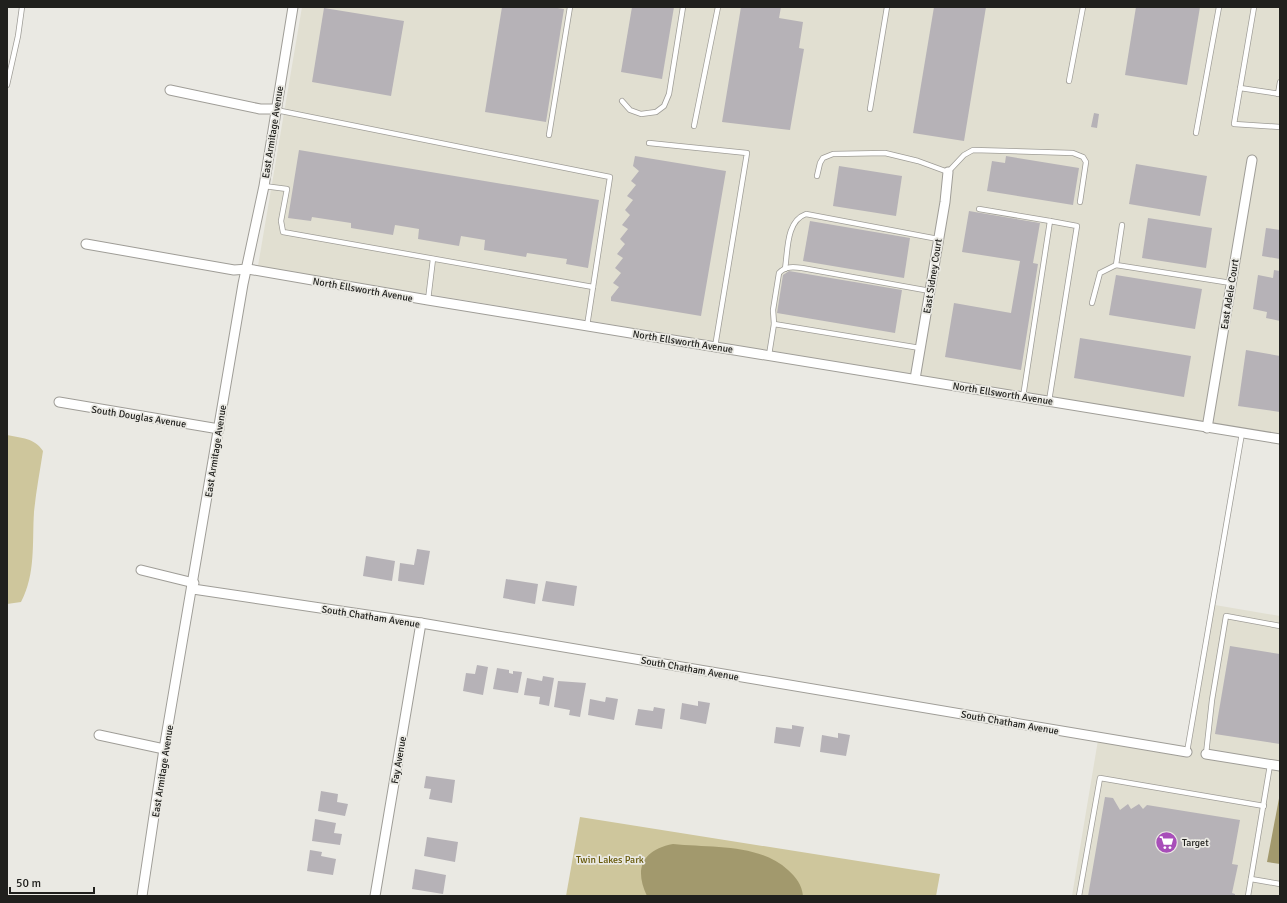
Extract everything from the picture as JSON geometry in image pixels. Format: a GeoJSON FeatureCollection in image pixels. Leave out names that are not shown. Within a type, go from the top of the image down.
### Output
{"type":"FeatureCollection","features":[{"type":"Feature","properties":{"kind":"street","name":"East Armitage Avenue"},"geometry":{"type":"LineString","coordinates":[[142,896],[164,749],[193,586],[243,284],[248,269],[264,186],[292,7]]}},
{"type":"Feature","properties":{"kind":"street"},"geometry":{"type":"LineString","coordinates":[[170,90],[260,110],[275,109]]}},
{"type":"Feature","properties":{"kind":"street","name":"East Adele Court"},"geometry":{"type":"LineString","coordinates":[[1207,428],[1252,160]]}},
{"type":"Feature","properties":{"kind":"street","name":"East Sidney Court"},"geometry":{"type":"LineString","coordinates":[[915,379],[948,172]]}},
{"type":"Feature","properties":{"kind":"street","name":"North Ellsworth Avenue"},"geometry":{"type":"LineString","coordinates":[[86,244],[234,270],[248,269],[428,300],[1280,439]]}},
{"type":"Feature","properties":{"kind":"street","name":"South Douglas Avenue"},"geometry":{"type":"LineString","coordinates":[[59,402],[219,429]]}},
{"type":"Feature","properties":{"kind":"street","name":"South Chatham Avenue"},"geometry":{"type":"LineString","coordinates":[[142,570],[193,586],[1187,752]]}},
{"type":"Feature","properties":{"kind":"street","name":"Fay Avenue"},"geometry":{"type":"LineString","coordinates":[[375,896],[421,623]]}},
{"type":"Feature","properties":{"kind":"street"},"geometry":{"type":"LineString","coordinates":[[99,735],[164,749]]}},
{"type":"Feature","properties":{"kind":"street"},"geometry":{"type":"LineString","coordinates":[[1206,754],[1280,766]]}},
{"type":"Feature","properties":{"kind":"lane"},"geometry":{"type":"LineString","coordinates":[[7,86],[18,36],[22,7]]}},
{"type":"Feature","properties":{"kind":"lane"},"geometry":{"type":"LineString","coordinates":[[549,136],[570,7]]}},
{"type":"Feature","properties":{"kind":"lane"},"geometry":{"type":"LineString","coordinates":[[622,102],[630,110],[642,114],[656,112],[664,106],[669,94],[683,7]]}},
{"type":"Feature","properties":{"kind":"lane"},"geometry":{"type":"LineString","coordinates":[[694,126],[718,7]]}},
{"type":"Feature","properties":{"kind":"lane"},"geometry":{"type":"LineString","coordinates":[[870,109],[887,7]]}},
{"type":"Feature","properties":{"kind":"lane"},"geometry":{"type":"LineString","coordinates":[[1069,81],[1083,7]]}},
{"type":"Feature","properties":{"kind":"lane"},"geometry":{"type":"LineString","coordinates":[[1196,133],[1219,7]]}},
{"type":"Feature","properties":{"kind":"lane"},"geometry":{"type":"LineString","coordinates":[[1254,7],[1234,124],[1280,127]]}},
{"type":"Feature","properties":{"kind":"lane"},"geometry":{"type":"LineString","coordinates":[[1240,88],[1279,94],[1280,82]]}},
{"type":"Feature","properties":{"kind":"lane"},"geometry":{"type":"LineString","coordinates":[[275,109],[610,177],[587,326]]}},
{"type":"Feature","properties":{"kind":"lane"},"geometry":{"type":"LineString","coordinates":[[649,143],[747,153],[715,347]]}},
{"type":"Feature","properties":{"kind":"lane"},"geometry":{"type":"LineString","coordinates":[[817,176],[820,163],[823,158],[833,154],[885,153],[918,161],[948,172],[964,154],[973,150],[1073,153],[1083,157],[1086,162],[1080,202]]}},
{"type":"Feature","properties":{"kind":"lane"},"geometry":{"type":"LineString","coordinates":[[264,186],[287,189],[282,221],[283,232],[593,287]]}},
{"type":"Feature","properties":{"kind":"lane"},"geometry":{"type":"LineString","coordinates":[[979,209],[1077,226],[1049,401]]}},
{"type":"Feature","properties":{"kind":"lane"},"geometry":{"type":"LineString","coordinates":[[785,269],[792,226],[799,216],[806,214],[938,240]]}},
{"type":"Feature","properties":{"kind":"lane"},"geometry":{"type":"LineString","coordinates":[[1023,397],[1050,221]]}},
{"type":"Feature","properties":{"kind":"lane"},"geometry":{"type":"LineString","coordinates":[[1116,265],[1122,225]]}},
{"type":"Feature","properties":{"kind":"lane"},"geometry":{"type":"LineString","coordinates":[[428,300],[432,259]]}},
{"type":"Feature","properties":{"kind":"lane"},"geometry":{"type":"LineString","coordinates":[[1092,303],[1100,272],[1116,265],[1231,283]]}},
{"type":"Feature","properties":{"kind":"lane"},"geometry":{"type":"LineString","coordinates":[[769,355],[774,324],[773,310],[779,273],[785,269],[802,268],[930,291]]}},
{"type":"Feature","properties":{"kind":"lane"},"geometry":{"type":"LineString","coordinates":[[774,324],[920,348]]}},
{"type":"Feature","properties":{"kind":"lane"},"geometry":{"type":"LineString","coordinates":[[1187,752],[1242,433]]}},
{"type":"Feature","properties":{"kind":"lane"},"geometry":{"type":"LineString","coordinates":[[1206,754],[1212,700],[1226,616],[1280,626]]}},
{"type":"Feature","properties":{"kind":"lane"},"geometry":{"type":"LineString","coordinates":[[1248,896],[1270,765]]}},
{"type":"Feature","properties":{"kind":"lane"},"geometry":{"type":"LineString","coordinates":[[1079,896],[1100,778],[1264,806]]}},
{"type":"Feature","properties":{"kind":"lane"},"geometry":{"type":"LineString","coordinates":[[1251,879],[1280,884]]}},
{"type":"Feature","properties":{"kind":"shaded area"},"geometry":{"type":"Polygon","coordinates":[[[302,7],[1280,7],[1280,435],[258,266],[302,7]]]}},
{"type":"Feature","properties":{"kind":"shaded area"},"geometry":{"type":"Polygon","coordinates":[[[1215,605],[1280,616],[1280,896],[1072,896],[1098,740],[1189,756],[1215,605]]]}},
{"type":"Feature","properties":{"kind":"shaded area"},"geometry":{"type":"Polygon","coordinates":[[[1280,793],[1280,864],[1267,862],[1280,793]]]}},
{"type":"Feature","properties":{"kind":"shaded area"},"geometry":{"type":"Polygon","coordinates":[[[673,844],[734,848],[763,855],[776,861],[796,878],[803,896],[647,896],[641,877],[641,869],[644,862],[654,851],[673,844]]]}},
{"type":"Feature","properties":{"kind":"green space"},"geometry":{"type":"Polygon","coordinates":[[[7,435],[32,441],[36,443],[43,451],[34,512],[32,558],[29,580],[21,602],[7,604],[7,435]]]}},
{"type":"Feature","properties":{"kind":"green space","name":"Twin Lakes Park"},"geometry":{"type":"Polygon","coordinates":[[[580,817],[940,874],[936,896],[566,896],[580,817]]]}},
{"type":"Feature","properties":{"kind":"building"},"geometry":{"type":"Polygon","coordinates":[[[502,7],[551,7],[564,9],[546,122],[485,112],[502,7]]]}},
{"type":"Feature","properties":{"kind":"building"},"geometry":{"type":"Polygon","coordinates":[[[632,7],[674,7],[662,79],[621,72],[632,7]]]}},
{"type":"Feature","properties":{"kind":"building"},"geometry":{"type":"Polygon","coordinates":[[[741,7],[781,7],[779,18],[803,22],[799,48],[804,49],[790,130],[722,122],[741,7]]]}},
{"type":"Feature","properties":{"kind":"building"},"geometry":{"type":"Polygon","coordinates":[[[934,7],[986,7],[964,141],[913,133],[934,7]]]}},
{"type":"Feature","properties":{"kind":"building"},"geometry":{"type":"Polygon","coordinates":[[[1136,7],[1200,7],[1187,85],[1125,75],[1136,7]]]}},
{"type":"Feature","properties":{"kind":"building"},"geometry":{"type":"Polygon","coordinates":[[[324,8],[404,21],[391,96],[312,82],[324,8]]]}},
{"type":"Feature","properties":{"kind":"building"},"geometry":{"type":"Polygon","coordinates":[[[1094,113],[1099,114],[1097,128],[1091,127],[1094,113]]]}},
{"type":"Feature","properties":{"kind":"building"},"geometry":{"type":"Polygon","coordinates":[[[299,150],[599,200],[588,268],[566,264],[567,259],[527,253],[526,257],[484,250],[485,240],[461,236],[459,246],[418,239],[419,229],[395,225],[393,235],[351,228],[351,223],[312,217],[311,221],[288,218],[299,150]]]}},
{"type":"Feature","properties":{"kind":"building"},"geometry":{"type":"Polygon","coordinates":[[[635,156],[726,171],[701,316],[611,301],[611,297],[619,287],[613,283],[621,273],[615,268],[623,258],[617,254],[625,244],[620,239],[628,229],[622,225],[630,215],[625,210],[633,200],[627,196],[636,185],[631,181],[639,171],[633,166],[635,156]]]}},
{"type":"Feature","properties":{"kind":"building"},"geometry":{"type":"Polygon","coordinates":[[[1006,156],[1079,168],[1073,205],[987,191],[992,161],[1005,163],[1006,156]]]}},
{"type":"Feature","properties":{"kind":"building"},"geometry":{"type":"Polygon","coordinates":[[[1136,164],[1207,176],[1200,216],[1129,204],[1136,164]]]}},
{"type":"Feature","properties":{"kind":"building"},"geometry":{"type":"Polygon","coordinates":[[[839,166],[902,176],[896,216],[833,206],[839,166]]]}},
{"type":"Feature","properties":{"kind":"building"},"geometry":{"type":"Polygon","coordinates":[[[969,211],[1040,223],[1033,263],[1038,264],[1021,370],[945,357],[954,303],[1011,313],[1020,261],[962,252],[969,211]]]}},
{"type":"Feature","properties":{"kind":"building"},"geometry":{"type":"Polygon","coordinates":[[[1148,218],[1212,228],[1206,268],[1142,258],[1148,218]]]}},
{"type":"Feature","properties":{"kind":"building"},"geometry":{"type":"Polygon","coordinates":[[[810,221],[910,238],[904,278],[803,261],[810,221]]]}},
{"type":"Feature","properties":{"kind":"building"},"geometry":{"type":"Polygon","coordinates":[[[1266,228],[1280,230],[1280,259],[1262,256],[1266,228]]]}},
{"type":"Feature","properties":{"kind":"building"},"geometry":{"type":"Polygon","coordinates":[[[1274,270],[1280,271],[1280,321],[1266,318],[1267,312],[1253,309],[1258,275],[1273,278],[1274,270]]]}},
{"type":"Feature","properties":{"kind":"building"},"geometry":{"type":"Polygon","coordinates":[[[789,271],[902,290],[895,333],[777,313],[783,275],[789,271]]]}},
{"type":"Feature","properties":{"kind":"building"},"geometry":{"type":"Polygon","coordinates":[[[1116,275],[1202,289],[1195,329],[1109,315],[1116,275]]]}},
{"type":"Feature","properties":{"kind":"building"},"geometry":{"type":"Polygon","coordinates":[[[1080,338],[1191,356],[1184,397],[1074,378],[1080,338]]]}},
{"type":"Feature","properties":{"kind":"building"},"geometry":{"type":"Polygon","coordinates":[[[1246,350],[1280,356],[1280,412],[1238,406],[1246,350]]]}},
{"type":"Feature","properties":{"kind":"building"},"geometry":{"type":"Polygon","coordinates":[[[417,549],[430,551],[424,585],[398,581],[400,563],[414,565],[417,549]]]}},
{"type":"Feature","properties":{"kind":"building"},"geometry":{"type":"Polygon","coordinates":[[[366,556],[395,561],[392,581],[363,576],[366,556]]]}},
{"type":"Feature","properties":{"kind":"building"},"geometry":{"type":"Polygon","coordinates":[[[506,579],[538,584],[535,604],[503,598],[506,579]]]}},
{"type":"Feature","properties":{"kind":"building"},"geometry":{"type":"Polygon","coordinates":[[[546,581],[577,586],[574,606],[542,601],[546,581]]]}},
{"type":"Feature","properties":{"kind":"building"},"geometry":{"type":"Polygon","coordinates":[[[1230,646],[1280,654],[1280,744],[1215,734],[1230,646]]]}},
{"type":"Feature","properties":{"kind":"building"},"geometry":{"type":"Polygon","coordinates":[[[477,665],[488,667],[483,695],[463,691],[466,673],[475,674],[477,665]]]}},
{"type":"Feature","properties":{"kind":"building"},"geometry":{"type":"Polygon","coordinates":[[[497,668],[509,670],[509,673],[513,674],[513,671],[522,672],[518,693],[493,689],[497,668]]]}},
{"type":"Feature","properties":{"kind":"building"},"geometry":{"type":"Polygon","coordinates":[[[543,676],[554,678],[549,706],[539,704],[540,697],[524,695],[527,678],[542,681],[543,676]]]}},
{"type":"Feature","properties":{"kind":"building"},"geometry":{"type":"Polygon","coordinates":[[[558,681],[586,683],[580,717],[569,715],[570,710],[554,707],[558,681]]]}},
{"type":"Feature","properties":{"kind":"building"},"geometry":{"type":"Polygon","coordinates":[[[606,697],[618,699],[614,720],[588,715],[590,699],[605,702],[606,697]]]}},
{"type":"Feature","properties":{"kind":"building"},"geometry":{"type":"Polygon","coordinates":[[[698,701],[710,703],[706,724],[680,719],[682,703],[698,706],[698,701]]]}},
{"type":"Feature","properties":{"kind":"building"},"geometry":{"type":"Polygon","coordinates":[[[654,707],[665,709],[662,729],[635,725],[638,709],[653,711],[654,707]]]}},
{"type":"Feature","properties":{"kind":"building"},"geometry":{"type":"Polygon","coordinates":[[[792,725],[804,727],[800,747],[774,743],[776,727],[792,729],[792,725]]]}},
{"type":"Feature","properties":{"kind":"building"},"geometry":{"type":"Polygon","coordinates":[[[838,733],[850,735],[846,756],[820,752],[822,735],[838,738],[838,733]]]}},
{"type":"Feature","properties":{"kind":"building"},"geometry":{"type":"Polygon","coordinates":[[[426,776],[455,780],[452,803],[429,799],[431,789],[424,788],[426,776]]]}},
{"type":"Feature","properties":{"kind":"building"},"geometry":{"type":"Polygon","coordinates":[[[321,791],[338,794],[337,802],[348,804],[345,816],[318,811],[321,791]]]}},
{"type":"Feature","properties":{"kind":"building","name":"Target"},"geometry":{"type":"Polygon","coordinates":[[[1105,797],[1113,798],[1120,810],[1128,804],[1131,809],[1139,804],[1143,809],[1147,805],[1240,820],[1232,864],[1238,865],[1232,893],[1235,894],[1235,896],[1088,896],[1105,797]]]}},
{"type":"Feature","properties":{"kind":"building"},"geometry":{"type":"Polygon","coordinates":[[[315,819],[336,823],[334,833],[342,834],[340,845],[312,841],[315,819]]]}},
{"type":"Feature","properties":{"kind":"building"},"geometry":{"type":"Polygon","coordinates":[[[427,837],[458,842],[455,862],[424,856],[427,837]]]}},
{"type":"Feature","properties":{"kind":"building"},"geometry":{"type":"Polygon","coordinates":[[[310,850],[322,852],[321,856],[336,859],[333,875],[307,871],[310,850]]]}},
{"type":"Feature","properties":{"kind":"building"},"geometry":{"type":"Polygon","coordinates":[[[415,869],[446,875],[443,894],[412,889],[415,869]]]}},
{"type":"Feature","properties":{"kind":"place","name":"Target"},"geometry":{"type":"Point","coordinates":[1167,842]}}]}
